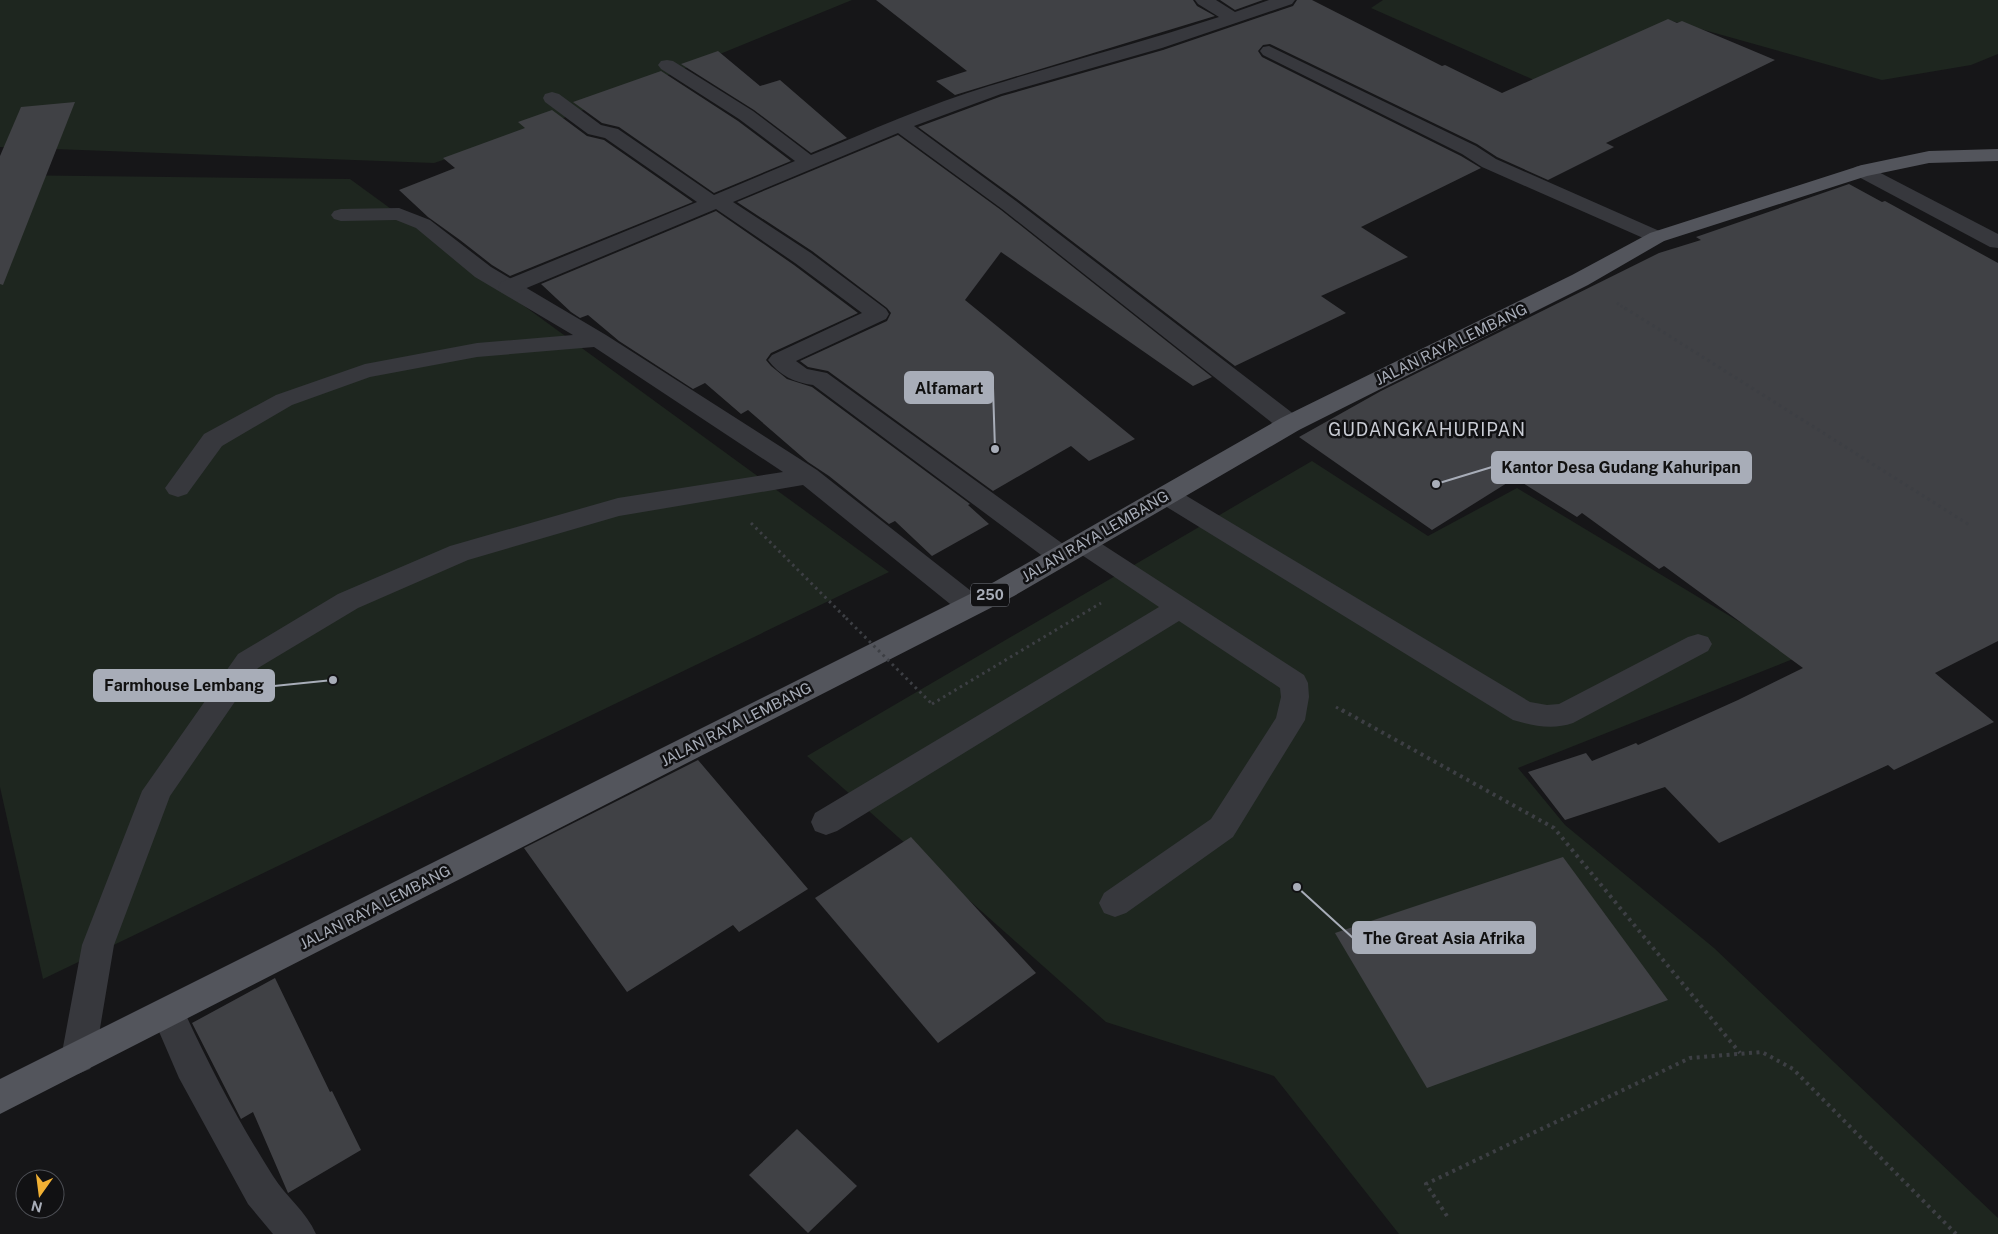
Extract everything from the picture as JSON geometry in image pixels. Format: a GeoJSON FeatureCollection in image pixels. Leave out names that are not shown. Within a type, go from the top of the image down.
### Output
{"type":"FeatureCollection","features":[{"type":"Feature","properties":{"kind":"main road","name":"JALAN RAYA LEMBANG"},"geometry":{"type":"LineString","coordinates":[[0,1097],[1004,589],[1290,424],[1580,280],[1657,238],[1862,172],[1929,157],[1998,155]]}},
{"type":"Feature","properties":{"kind":"street"},"geometry":{"type":"LineString","coordinates":[[1204,0],[1233,18]]}},
{"type":"Feature","properties":{"kind":"street"},"geometry":{"type":"LineString","coordinates":[[509,287],[900,125],[994,90],[1156,44],[1286,0]]}},
{"type":"Feature","properties":{"kind":"street"},"geometry":{"type":"LineString","coordinates":[[1269,51],[1469,150],[1489,163],[1657,238]]}},
{"type":"Feature","properties":{"kind":"street"},"geometry":{"type":"LineString","coordinates":[[667,66],[746,115],[810,163]]}},
{"type":"Feature","properties":{"kind":"street"},"geometry":{"type":"LineString","coordinates":[[552,98],[595,130],[611,133],[803,258],[878,314],[780,360],[801,376],[819,378],[1072,550],[1139,581],[1294,683],[1295,697],[1290,720],[1222,828],[1115,903]]}},
{"type":"Feature","properties":{"kind":"street"},"geometry":{"type":"LineString","coordinates":[[900,125],[1009,205],[1290,424]]}},
{"type":"Feature","properties":{"kind":"street"},"geometry":{"type":"LineString","coordinates":[[1862,172],[1998,242]]}},
{"type":"Feature","properties":{"kind":"street"},"geometry":{"type":"LineString","coordinates":[[341,215],[400,214],[423,224],[483,272],[598,340],[808,476],[970,605]]}},
{"type":"Feature","properties":{"kind":"street"},"geometry":{"type":"LineString","coordinates":[[178,488],[213,440],[284,400],[364,371],[477,350],[598,340]]}},
{"type":"Feature","properties":{"kind":"street"},"geometry":{"type":"LineString","coordinates":[[78,1058],[98,945],[157,791],[248,661],[348,601],[458,553],[618,507],[808,476]]}},
{"type":"Feature","properties":{"kind":"street"},"geometry":{"type":"LineString","coordinates":[[1166,495],[1523,712],[1547,716],[1563,714],[1698,644]]}},
{"type":"Feature","properties":{"kind":"street"},"geometry":{"type":"LineString","coordinates":[[826,822],[1179,608]]}},
{"type":"Feature","properties":{"kind":"street"},"geometry":{"type":"LineString","coordinates":[[168,1012],[192,1066],[261,1190],[297,1234]]}},
{"type":"Feature","properties":{"kind":"path"},"geometry":{"type":"LineString","coordinates":[[1580,280],[1971,526]]}},
{"type":"Feature","properties":{"kind":"path"},"geometry":{"type":"LineString","coordinates":[[719,490],[932,704],[1139,581]]}},
{"type":"Feature","properties":{"kind":"path"},"geometry":{"type":"LineString","coordinates":[[1294,683],[1554,828],[1740,1053]]}},
{"type":"Feature","properties":{"kind":"path"},"geometry":{"type":"LineString","coordinates":[[1447,1216],[1426,1184],[1690,1058],[1762,1052],[1793,1069],[1956,1234]]}},
{"type":"Feature","properties":{"kind":"shaded area"},"geometry":{"type":"Polygon","coordinates":[[[0,0],[852,0],[539,128],[434,163],[0,147],[0,0]]]}},
{"type":"Feature","properties":{"kind":"shaded area"},"geometry":{"type":"Polygon","coordinates":[[[1383,0],[1998,0],[1998,54],[1971,65],[1882,80],[1672,21],[1543,84],[1371,8],[1383,0]]]}},
{"type":"Feature","properties":{"kind":"shaded area"},"geometry":{"type":"Polygon","coordinates":[[[0,175],[350,179],[889,572],[43,979],[0,787],[0,175]]]}},
{"type":"Feature","properties":{"kind":"shaded area"},"geometry":{"type":"Polygon","coordinates":[[[1312,461],[1428,536],[1517,488],[1798,657],[1518,768],[1565,825],[1714,948],[1998,1218],[1998,1234],[1399,1234],[1274,1076],[1106,1022],[807,756],[1312,461]]]}},
{"type":"Feature","properties":{"kind":"building"},"geometry":{"type":"Polygon","coordinates":[[[876,0],[1193,0],[1197,6],[1215,16],[955,95],[936,81],[967,71],[876,0]]]}},
{"type":"Feature","properties":{"kind":"building"},"geometry":{"type":"Polygon","coordinates":[[[1220,0],[1263,0],[1235,10],[1220,0]]]}},
{"type":"Feature","properties":{"kind":"building"},"geometry":{"type":"Polygon","coordinates":[[[1297,0],[1312,0],[1442,66],[1445,65],[1502,93],[1668,19],[1677,23],[1682,21],[1775,60],[1606,143],[1614,147],[1548,180],[1497,157],[1477,144],[1270,44],[1263,45],[1258,51],[1262,57],[1461,156],[1481,168],[1361,227],[1408,257],[1321,296],[1346,313],[1235,366],[1017,199],[918,127],[1002,96],[1163,50],[1293,6],[1297,0]]]}},
{"type":"Feature","properties":{"kind":"building"},"geometry":{"type":"Polygon","coordinates":[[[718,51],[760,86],[780,80],[847,138],[811,153],[754,110],[681,64],[718,51]]]}},
{"type":"Feature","properties":{"kind":"building"},"geometry":{"type":"Polygon","coordinates":[[[661,71],[738,121],[791,161],[714,193],[619,127],[602,123],[573,102],[661,71]]]}},
{"type":"Feature","properties":{"kind":"building"},"geometry":{"type":"Polygon","coordinates":[[[75,102],[3,285],[0,284],[0,156],[21,107],[75,102]]]}},
{"type":"Feature","properties":{"kind":"building"},"geometry":{"type":"Polygon","coordinates":[[[552,110],[587,136],[604,140],[693,202],[510,276],[492,265],[428,217],[399,190],[455,168],[443,158],[525,128],[518,122],[552,110]]]}},
{"type":"Feature","properties":{"kind":"building"},"geometry":{"type":"Polygon","coordinates":[[[898,135],[1001,210],[1212,377],[1193,386],[1001,252],[965,300],[1135,439],[1089,461],[1071,446],[993,491],[828,371],[808,367],[800,361],[887,321],[891,313],[812,251],[737,202],[898,135]]]}},
{"type":"Feature","properties":{"kind":"building"},"geometry":{"type":"Polygon","coordinates":[[[1849,184],[1882,202],[1885,201],[1998,263],[1998,641],[1935,673],[1994,722],[1894,770],[1888,765],[1719,843],[1665,787],[1565,820],[1528,772],[1586,753],[1592,761],[1636,743],[1638,745],[1738,700],[1803,668],[1664,566],[1659,569],[1582,513],[1577,517],[1515,478],[1432,530],[1299,437],[1381,391],[1659,253],[1701,240],[1696,237],[1849,184]]]}},
{"type":"Feature","properties":{"kind":"building"},"geometry":{"type":"Polygon","coordinates":[[[716,211],[794,265],[858,313],[771,353],[766,360],[771,366],[787,379],[812,387],[970,504],[968,505],[989,524],[932,556],[895,521],[889,524],[829,476],[808,462],[748,410],[741,414],[705,383],[693,389],[619,341],[588,315],[580,318],[571,312],[541,284],[716,211]]]}},
{"type":"Feature","properties":{"kind":"building"},"geometry":{"type":"Polygon","coordinates":[[[698,760],[808,889],[739,932],[733,925],[627,992],[524,848],[698,760]]]}},
{"type":"Feature","properties":{"kind":"building"},"geometry":{"type":"Polygon","coordinates":[[[911,837],[1036,973],[938,1043],[815,898],[911,837]]]}},
{"type":"Feature","properties":{"kind":"building"},"geometry":{"type":"Polygon","coordinates":[[[1563,857],[1668,1000],[1427,1088],[1335,933],[1563,857]]]}},
{"type":"Feature","properties":{"kind":"building"},"geometry":{"type":"Polygon","coordinates":[[[275,978],[330,1092],[332,1091],[361,1150],[288,1193],[253,1112],[241,1119],[192,1023],[275,978]]]}},
{"type":"Feature","properties":{"kind":"building"},"geometry":{"type":"Polygon","coordinates":[[[797,1129],[857,1186],[808,1233],[749,1175],[797,1129]]]}},
{"type":"Feature","properties":{"kind":"place","name":"Alfamart"},"geometry":{"type":"Point","coordinates":[995,449]}},
{"type":"Feature","properties":{"kind":"place","name":"Kantor Desa Gudang Kahuripan"},"geometry":{"type":"Point","coordinates":[1436,484]}},
{"type":"Feature","properties":{"kind":"place","name":"Farmhouse Lembang"},"geometry":{"type":"Point","coordinates":[333,680]}},
{"type":"Feature","properties":{"kind":"place","name":"The Great Asia Afrika"},"geometry":{"type":"Point","coordinates":[1297,887]}},
{"type":"Feature","properties":{"kind":"district","name":"GUDANGKAHURIPAN"},"geometry":{"type":"Point","coordinates":[1427,429]}}]}
